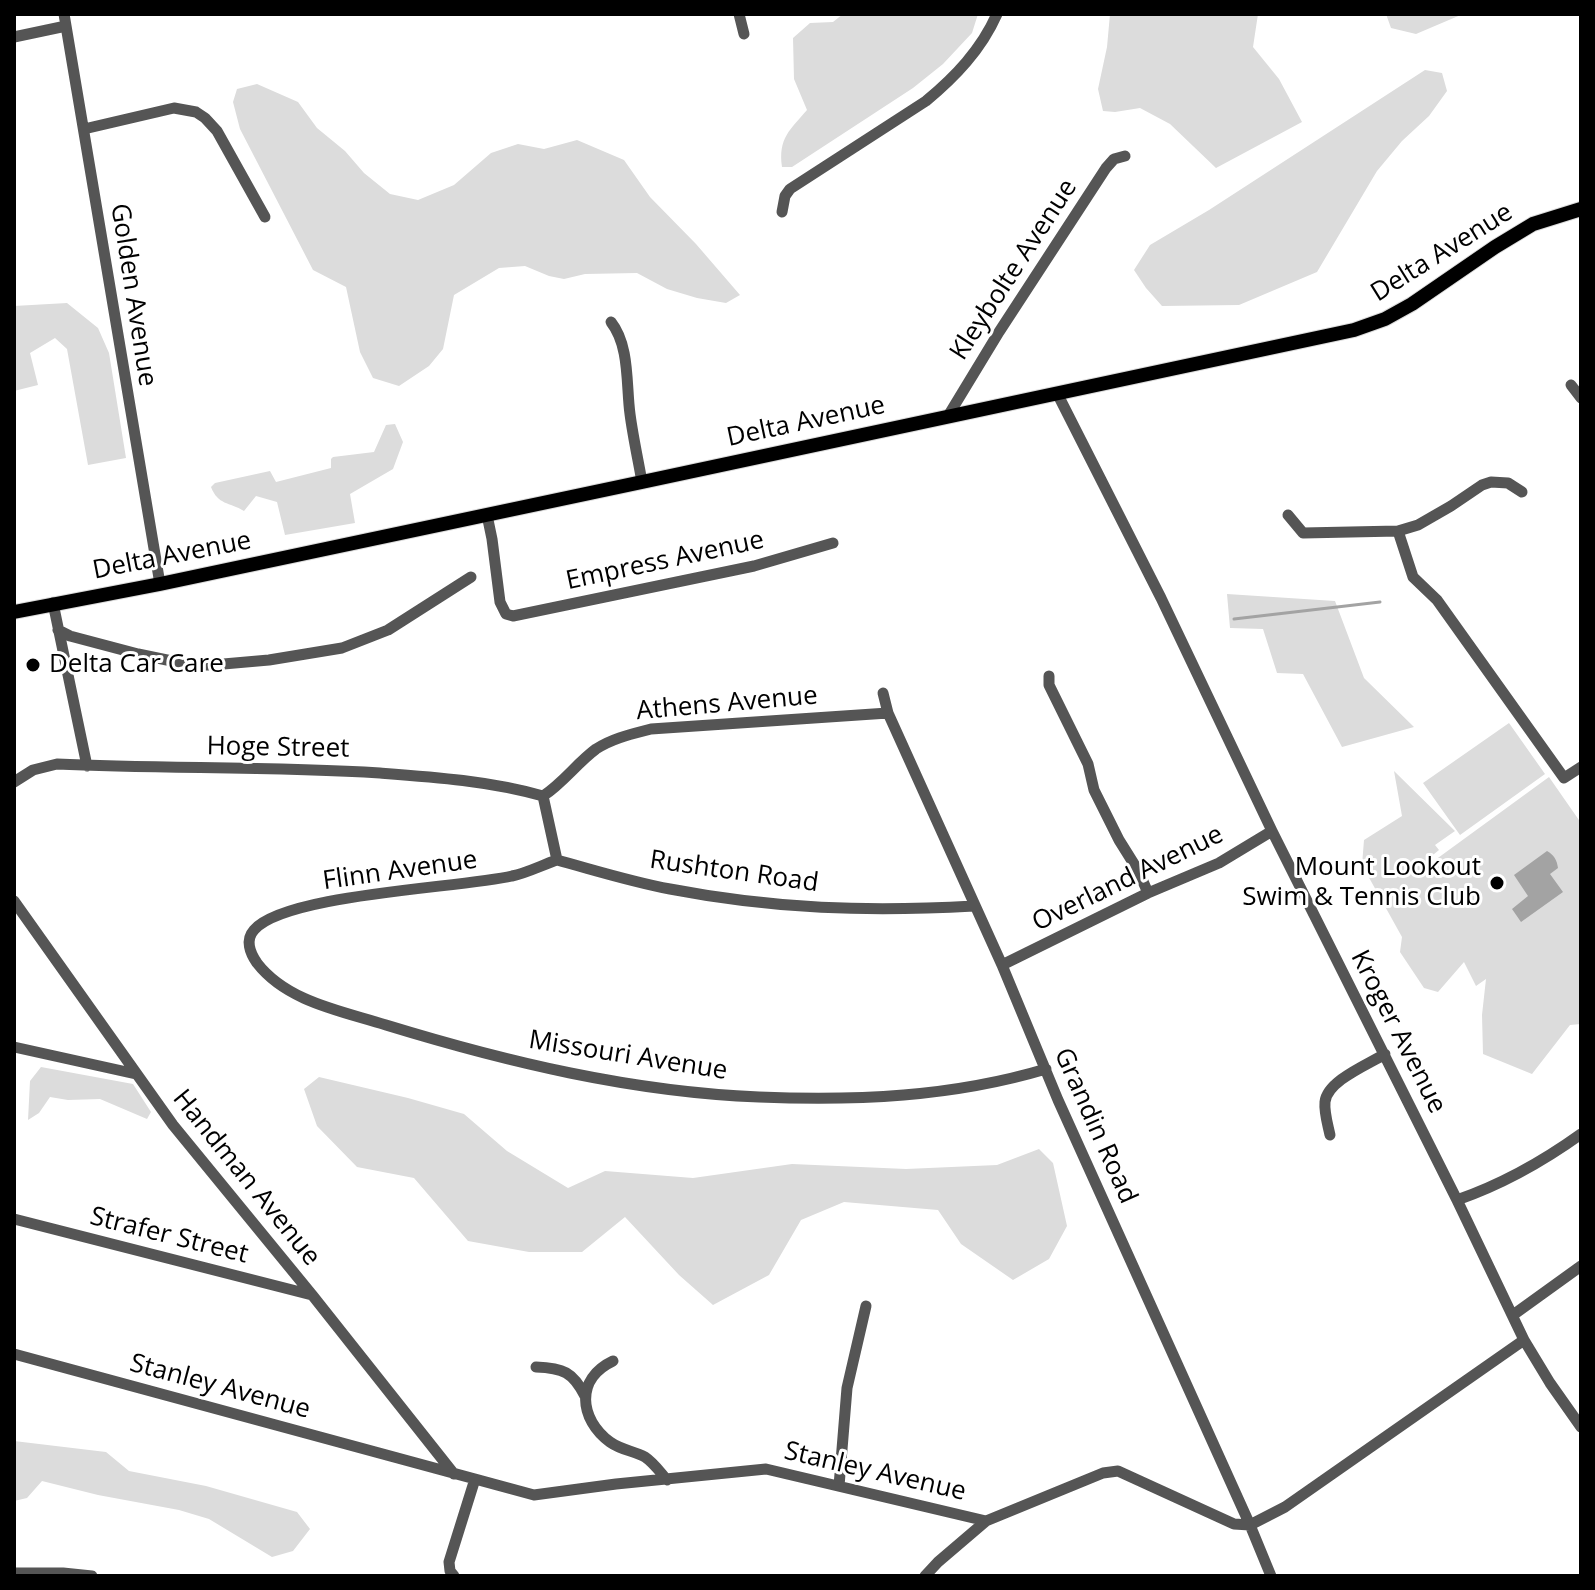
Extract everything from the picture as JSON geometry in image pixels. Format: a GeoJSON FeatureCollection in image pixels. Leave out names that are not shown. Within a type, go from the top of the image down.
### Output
{"type":"FeatureCollection","features":[{"type":"Feature","properties":{"kind":"main road","name":"Delta Avenue"},"geometry":{"type":"LineString","coordinates":[[14,612],[160,584],[1354,330],[1385,319],[1412,304],[1533,224],[1581,209]]}},
{"type":"Feature","properties":{"kind":"street"},"geometry":{"type":"LineString","coordinates":[[739,14],[744,34]]}},
{"type":"Feature","properties":{"kind":"street"},"geometry":{"type":"LineString","coordinates":[[782,212],[785,196],[790,189],[926,101],[946,84],[980,44],[997,14]]}},
{"type":"Feature","properties":{"kind":"street"},"geometry":{"type":"LineString","coordinates":[[14,37],[65,20]]}},
{"type":"Feature","properties":{"kind":"street","name":"Golden Avenue"},"geometry":{"type":"LineString","coordinates":[[65,20],[160,584]]}},
{"type":"Feature","properties":{"kind":"street"},"geometry":{"type":"LineString","coordinates":[[84,129],[174,108],[196,112],[217,131],[265,217]]}},
{"type":"Feature","properties":{"kind":"street","name":"Kleybolte Avenue"},"geometry":{"type":"LineString","coordinates":[[948,416],[1106,168],[1114,159],[1125,156]]}},
{"type":"Feature","properties":{"kind":"street"},"geometry":{"type":"LineString","coordinates":[[611,322],[618,332],[625,358],[642,482]]}},
{"type":"Feature","properties":{"kind":"street"},"geometry":{"type":"LineString","coordinates":[[1571,385],[1581,398]]}},
{"type":"Feature","properties":{"kind":"street","name":"Kroger Avenue"},"geometry":{"type":"LineString","coordinates":[[1057,393],[1161,598],[1272,831],[1524,1340],[1581,1427]]}},
{"type":"Feature","properties":{"kind":"street"},"geometry":{"type":"LineString","coordinates":[[1288,515],[1303,533],[1398,531],[1418,525],[1491,482],[1508,483],[1522,492]]}},
{"type":"Feature","properties":{"kind":"street","name":"Empress Avenue"},"geometry":{"type":"LineString","coordinates":[[487,515],[500,602],[506,614],[513,616],[754,566],[833,543]]}},
{"type":"Feature","properties":{"kind":"street"},"geometry":{"type":"LineString","coordinates":[[1398,531],[1413,577],[1437,600],[1564,778],[1581,767]]}},
{"type":"Feature","properties":{"kind":"street"},"geometry":{"type":"LineString","coordinates":[[58,630],[138,654],[191,665],[269,660],[342,648],[388,630],[471,577]]}},
{"type":"Feature","properties":{"kind":"street"},"geometry":{"type":"LineString","coordinates":[[53,603],[87,766]]}},
{"type":"Feature","properties":{"kind":"street"},"geometry":{"type":"LineString","coordinates":[[1049,676],[1049,685],[1088,764],[1094,790],[1148,893]]}},
{"type":"Feature","properties":{"kind":"street","name":"Grandin Road"},"geometry":{"type":"LineString","coordinates":[[883,693],[888,713],[1002,965],[1069,1126],[1271,1576]]}},
{"type":"Feature","properties":{"kind":"street","name":"Athens Avenue"},"geometry":{"type":"LineString","coordinates":[[543,796],[595,750],[613,740],[651,729],[888,713]]}},
{"type":"Feature","properties":{"kind":"street","name":"Hoge Street"},"geometry":{"type":"LineString","coordinates":[[14,782],[33,770],[57,764],[338,770],[466,781],[543,796]]}},
{"type":"Feature","properties":{"kind":"street"},"geometry":{"type":"LineString","coordinates":[[543,796],[557,860]]}},
{"type":"Feature","properties":{"kind":"street","name":"Overland Avenue"},"geometry":{"type":"LineString","coordinates":[[1002,965],[1148,893],[1219,863],[1272,831]]}},
{"type":"Feature","properties":{"kind":"street","name":"Rushton Road"},"geometry":{"type":"LineString","coordinates":[[557,860],[667,888],[782,905],[890,910],[974,906]]}},
{"type":"Feature","properties":{"kind":"street","name":"Flinn Avenue"},"geometry":{"type":"LineString","coordinates":[[253,931],[270,919],[293,910],[354,898],[514,876],[557,860]]}},
{"type":"Feature","properties":{"kind":"street","name":"Handman Avenue"},"geometry":{"type":"LineString","coordinates":[[14,901],[173,1125],[454,1474]]}},
{"type":"Feature","properties":{"kind":"street","name":"Missouri Avenue"},"geometry":{"type":"LineString","coordinates":[[253,931],[249,946],[251,955],[260,966],[283,987],[313,1003],[498,1057],[634,1084],[756,1097],[847,1099],[942,1092],[1046,1069]]}},
{"type":"Feature","properties":{"kind":"street"},"geometry":{"type":"LineString","coordinates":[[14,1047],[136,1074]]}},
{"type":"Feature","properties":{"kind":"street"},"geometry":{"type":"LineString","coordinates":[[1330,1135],[1325,1107],[1328,1091],[1385,1054]]}},
{"type":"Feature","properties":{"kind":"street"},"geometry":{"type":"LineString","coordinates":[[1457,1200],[1508,1180],[1551,1156],[1581,1134]]}},
{"type":"Feature","properties":{"kind":"street","name":"Strafer Street"},"geometry":{"type":"LineString","coordinates":[[14,1219],[313,1296]]}},
{"type":"Feature","properties":{"kind":"street"},"geometry":{"type":"LineString","coordinates":[[1513,1315],[1581,1266]]}},
{"type":"Feature","properties":{"kind":"street"},"geometry":{"type":"LineString","coordinates":[[839,1486],[847,1388],[866,1306]]}},
{"type":"Feature","properties":{"kind":"street"},"geometry":{"type":"LineString","coordinates":[[1250,1525],[1285,1507],[1524,1340]]}},
{"type":"Feature","properties":{"kind":"street","name":"Stanley Avenue"},"geometry":{"type":"LineString","coordinates":[[14,1354],[534,1495],[766,1469],[986,1521],[1103,1473],[1118,1471],[1234,1524],[1250,1525]]}},
{"type":"Feature","properties":{"kind":"street"},"geometry":{"type":"LineString","coordinates":[[585,1397],[597,1371],[613,1361]]}},
{"type":"Feature","properties":{"kind":"street"},"geometry":{"type":"LineString","coordinates":[[536,1367],[548,1367],[570,1374],[585,1397],[588,1413],[598,1432],[612,1443],[643,1456],[667,1480]]}},
{"type":"Feature","properties":{"kind":"street"},"geometry":{"type":"LineString","coordinates":[[454,1576],[449,1562],[475,1479]]}},
{"type":"Feature","properties":{"kind":"street"},"geometry":{"type":"LineString","coordinates":[[925,1576],[986,1521]]}},
{"type":"Feature","properties":{"kind":"street"},"geometry":{"type":"LineString","coordinates":[[14,1573],[92,1576]]}},
{"type":"Feature","properties":{"kind":"shaded area"},"geometry":{"type":"Polygon","coordinates":[[[843,14],[978,14],[972,33],[943,64],[913,88],[792,167],[782,167],[784,141],[807,110],[794,79],[793,38],[810,23],[833,22],[843,14]]]}},
{"type":"Feature","properties":{"kind":"shaded area"},"geometry":{"type":"Polygon","coordinates":[[[1110,14],[1258,14],[1253,47],[1279,79],[1302,122],[1216,168],[1170,124],[1140,108],[1103,111],[1098,89],[1110,14]]]}},
{"type":"Feature","properties":{"kind":"shaded area"},"geometry":{"type":"Polygon","coordinates":[[[1386,14],[1463,14],[1416,34],[1391,28],[1386,14]]]}},
{"type":"Feature","properties":{"kind":"shaded area"},"geometry":{"type":"Polygon","coordinates":[[[1425,70],[1442,73],[1447,91],[1429,116],[1402,141],[1377,171],[1317,272],[1239,305],[1162,306],[1146,288],[1134,270],[1150,245],[1425,70]]]}},
{"type":"Feature","properties":{"kind":"shaded area"},"geometry":{"type":"Polygon","coordinates":[[[257,84],[298,102],[317,128],[390,194],[418,200],[454,185],[491,153],[518,144],[544,149],[577,140],[624,160],[650,197],[740,295],[726,303],[697,298],[667,289],[637,273],[585,274],[564,279],[525,266],[499,268],[454,295],[443,349],[429,366],[399,386],[373,378],[360,352],[346,287],[313,270],[240,129],[233,102],[237,89],[257,84]]]}},
{"type":"Feature","properties":{"kind":"shaded area"},"geometry":{"type":"Polygon","coordinates":[[[67,303],[98,328],[109,353],[126,458],[88,465],[67,349],[55,338],[30,353],[38,385],[14,391],[14,306],[67,303]]]}},
{"type":"Feature","properties":{"kind":"shaded area"},"geometry":{"type":"Polygon","coordinates":[[[395,424],[403,442],[393,469],[350,494],[355,523],[285,535],[277,502],[256,496],[244,511],[221,500],[211,487],[215,483],[270,471],[276,482],[331,468],[333,457],[374,452],[386,425],[395,424]]]}},
{"type":"Feature","properties":{"kind":"shaded area"},"geometry":{"type":"Polygon","coordinates":[[[1227,594],[1335,601],[1364,678],[1414,727],[1342,747],[1303,674],[1277,673],[1263,629],[1230,628],[1227,594]]]}},
{"type":"Feature","properties":{"kind":"shaded area","name":"Mount Lookout Swim & Tennis Club"},"geometry":{"type":"Polygon","coordinates":[[[1509,723],[1545,774],[1460,835],[1423,783],[1509,723]]]}},
{"type":"Feature","properties":{"kind":"shaded area","name":"Mount Lookout Swim & Tennis Club"},"geometry":{"type":"Polygon","coordinates":[[[1394,771],[1455,831],[1435,845],[1439,850],[1428,859],[1431,863],[1549,777],[1581,823],[1581,1024],[1570,1025],[1532,1074],[1483,1054],[1482,1015],[1486,979],[1476,986],[1464,962],[1438,992],[1424,988],[1400,952],[1402,937],[1362,865],[1364,840],[1402,816],[1394,771]]]}},
{"type":"Feature","properties":{"kind":"shaded area"},"geometry":{"type":"Polygon","coordinates":[[[1547,851],[1555,858],[1558,868],[1550,874],[1563,892],[1521,922],[1512,909],[1528,896],[1514,875],[1547,851]]]}},
{"type":"Feature","properties":{"kind":"shaded area"},"geometry":{"type":"Polygon","coordinates":[[[41,1067],[133,1084],[151,1112],[147,1119],[100,1099],[50,1097],[39,1113],[28,1120],[30,1081],[41,1067]]]}},
{"type":"Feature","properties":{"kind":"shaded area"},"geometry":{"type":"Polygon","coordinates":[[[319,1077],[464,1114],[507,1151],[568,1188],[605,1171],[693,1178],[792,1164],[906,1169],[997,1165],[1039,1149],[1053,1163],[1067,1226],[1049,1259],[1013,1280],[961,1244],[938,1210],[844,1202],[801,1220],[769,1275],[713,1305],[679,1275],[625,1217],[582,1252],[529,1252],[468,1241],[414,1178],[357,1167],[317,1126],[304,1089],[319,1077]]]}},
{"type":"Feature","properties":{"kind":"shaded area"},"geometry":{"type":"Polygon","coordinates":[[[14,1441],[106,1452],[129,1471],[206,1486],[297,1512],[310,1529],[293,1551],[272,1557],[209,1519],[179,1510],[42,1481],[27,1498],[14,1501],[14,1441]]]}},
{"type":"Feature","properties":{"kind":"waterway"},"geometry":{"type":"LineString","coordinates":[[1234,619],[1380,602]]}},
{"type":"Feature","properties":{"kind":"place","name":"Delta Car Care"},"geometry":{"type":"Point","coordinates":[33,665]}},
{"type":"Feature","properties":{"kind":"place","name":"Mount Lookout Swim & Tennis Club"},"geometry":{"type":"Point","coordinates":[1497,883]}}]}
